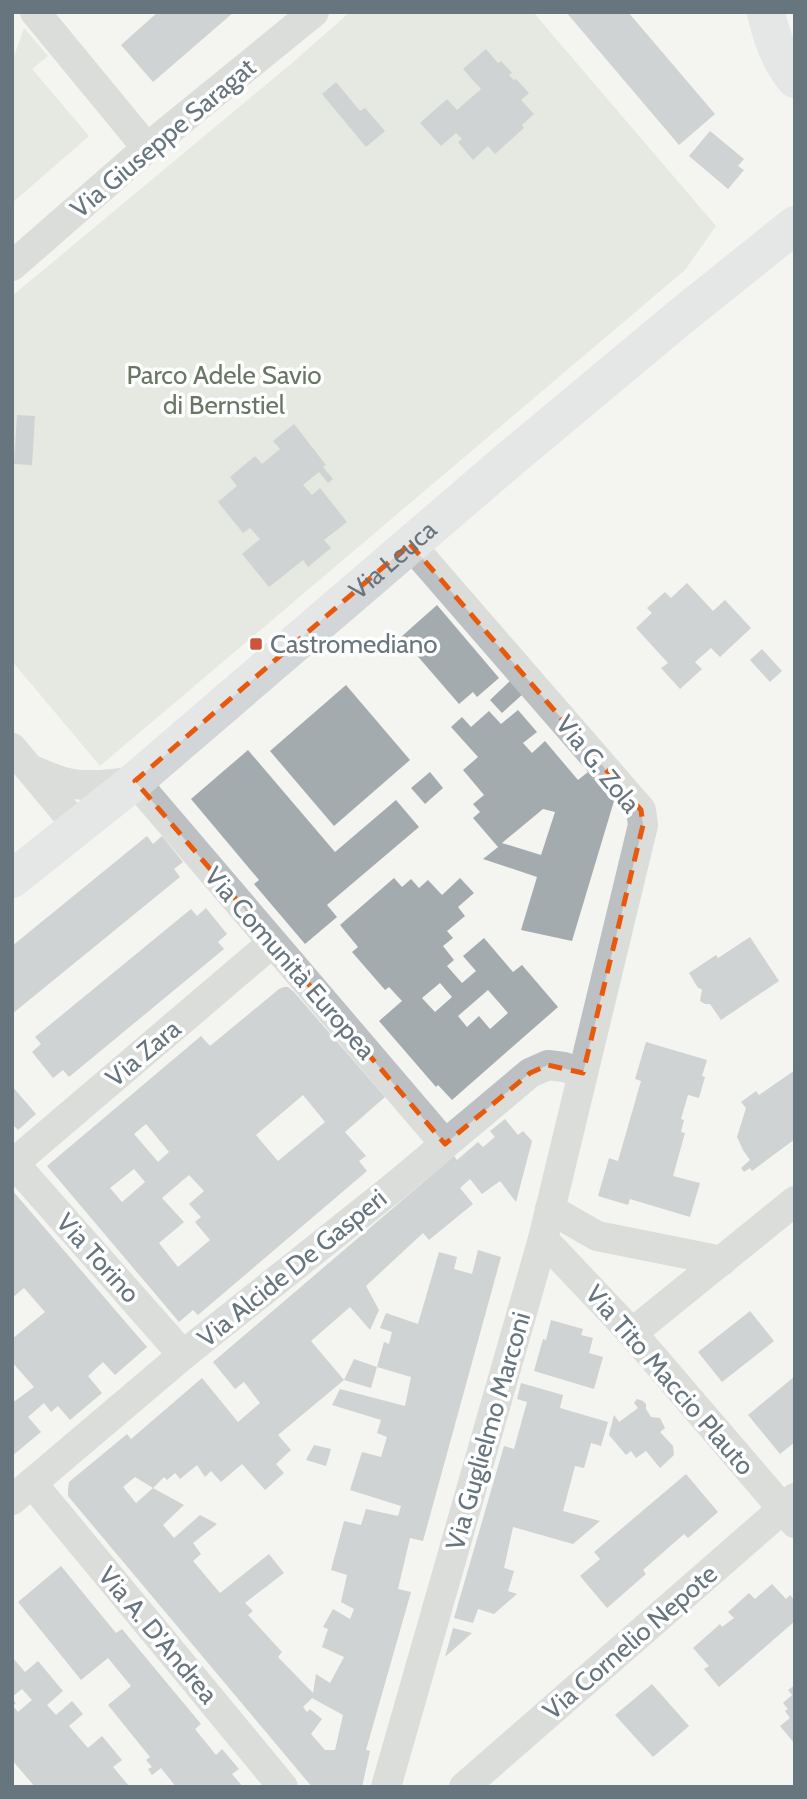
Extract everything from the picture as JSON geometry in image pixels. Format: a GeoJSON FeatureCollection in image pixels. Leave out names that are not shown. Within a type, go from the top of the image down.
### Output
{"type":"FeatureCollection","features":[{"type":"Feature","properties":{"kind":"main road"},"geometry":{"type":"LineString","coordinates":[[766,12],[771,36],[788,71],[795,79]]}},
{"type":"Feature","properties":{"kind":"main road","name":"Via Leuca"},"geometry":{"type":"LineString","coordinates":[[741,269],[795,200]]}},
{"type":"Feature","properties":{"kind":"main road","name":"Via Leuca"},"geometry":{"type":"LineString","coordinates":[[12,879],[135,781],[410,544],[668,327],[795,225]]}},
{"type":"Feature","properties":{"kind":"street"},"geometry":{"type":"LineString","coordinates":[[35,12],[146,148]]}},
{"type":"Feature","properties":{"kind":"street","name":"Via Giuseppe Saragat"},"geometry":{"type":"LineString","coordinates":[[12,266],[146,148],[314,12]]}},
{"type":"Feature","properties":{"kind":"street","name":"Via G. Zola"},"geometry":{"type":"LineString","coordinates":[[410,544],[641,810],[643,825],[583,1073]]}},
{"type":"Feature","properties":{"kind":"street"},"geometry":{"type":"LineString","coordinates":[[21,758],[52,778],[72,784],[104,785],[135,781]]}},
{"type":"Feature","properties":{"kind":"street"},"geometry":{"type":"LineString","coordinates":[[21,758],[78,827]]}},
{"type":"Feature","properties":{"kind":"street","name":"Via Comunità Europea"},"geometry":{"type":"LineString","coordinates":[[135,781],[445,1144]]}},
{"type":"Feature","properties":{"kind":"street","name":"Via Zara"},"geometry":{"type":"LineString","coordinates":[[13,1162],[272,943]]}},
{"type":"Feature","properties":{"kind":"street","name":"Via Alcide De Gasperi"},"geometry":{"type":"LineString","coordinates":[[22,1492],[183,1354],[530,1073],[548,1065],[583,1073]]}},
{"type":"Feature","properties":{"kind":"street","name":"Via Guglielmo Marconi"},"geometry":{"type":"LineString","coordinates":[[393,1785],[543,1239],[583,1073]]}},
{"type":"Feature","properties":{"kind":"street","name":"Via Torino"},"geometry":{"type":"LineString","coordinates":[[13,1162],[183,1354]]}},
{"type":"Feature","properties":{"kind":"street"},"geometry":{"type":"LineString","coordinates":[[632,1333],[795,1201]]}},
{"type":"Feature","properties":{"kind":"street"},"geometry":{"type":"LineString","coordinates":[[551,1209],[597,1236],[722,1261]]}},
{"type":"Feature","properties":{"kind":"street","name":"Via Tito Maccio Plauto"},"geometry":{"type":"LineString","coordinates":[[543,1239],[632,1333],[791,1510]]}},
{"type":"Feature","properties":{"kind":"street","name":"Via A. D'Andrea"},"geometry":{"type":"LineString","coordinates":[[22,1492],[283,1787]]}},
{"type":"Feature","properties":{"kind":"street","name":"Via Cornelio Nepote"},"geometry":{"type":"LineString","coordinates":[[464,1787],[791,1510]]}},
{"type":"Feature","properties":{"kind":"highlighted area"},"geometry":{"type":"Polygon","coordinates":[[[410,544],[641,810],[643,825],[583,1073],[548,1065],[530,1073],[445,1144],[135,781],[410,544]]]}},
{"type":"Feature","properties":{"kind":"green space","name":"Parco Adele Savio di Bernstiel"},"geometry":{"type":"Polygon","coordinates":[[[350,12],[533,12],[716,226],[685,270],[100,766],[12,661],[12,296],[350,12]]]}},
{"type":"Feature","properties":{"kind":"green space"},"geometry":{"type":"Polygon","coordinates":[[[24,28],[48,56],[32,69],[89,136],[12,203],[12,62],[24,28]]]}},
{"type":"Feature","properties":{"kind":"building"},"geometry":{"type":"Polygon","coordinates":[[[158,12],[234,12],[153,82],[121,45],[158,12]]]}},
{"type":"Feature","properties":{"kind":"building"},"geometry":{"type":"Polygon","coordinates":[[[566,12],[628,12],[715,114],[679,145],[566,12]]]}},
{"type":"Feature","properties":{"kind":"building"},"geometry":{"type":"Polygon","coordinates":[[[486,49],[498,63],[501,61],[512,73],[509,75],[529,93],[521,100],[534,114],[522,125],[524,128],[495,154],[488,146],[473,160],[458,142],[462,139],[456,133],[441,146],[420,123],[447,99],[457,110],[481,89],[463,69],[486,49]]]}},
{"type":"Feature","properties":{"kind":"building"},"geometry":{"type":"Polygon","coordinates":[[[336,82],[360,111],[365,108],[385,131],[366,147],[322,94],[336,82]]]}},
{"type":"Feature","properties":{"kind":"building"},"geometry":{"type":"Polygon","coordinates":[[[710,131],[744,159],[738,166],[744,170],[728,189],[689,156],[710,131]]]}},
{"type":"Feature","properties":{"kind":"building"},"geometry":{"type":"Polygon","coordinates":[[[17,415],[35,416],[32,465],[14,464],[17,415]]]}},
{"type":"Feature","properties":{"kind":"building"},"geometry":{"type":"Polygon","coordinates":[[[294,424],[326,465],[323,467],[333,479],[328,483],[319,472],[303,485],[312,495],[320,488],[347,522],[324,540],[331,548],[308,567],[303,560],[269,587],[242,554],[260,539],[250,528],[243,533],[218,502],[237,486],[230,477],[255,456],[262,464],[280,449],[273,441],[294,424]]]}},
{"type":"Feature","properties":{"kind":"building"},"geometry":{"type":"Polygon","coordinates":[[[687,583],[713,611],[725,600],[751,628],[720,657],[711,648],[695,662],[702,669],[680,689],[661,668],[668,663],[636,628],[652,613],[647,608],[665,592],[671,598],[687,583]]]}},
{"type":"Feature","properties":{"kind":"building"},"geometry":{"type":"Polygon","coordinates":[[[437,605],[499,678],[477,697],[473,692],[459,704],[401,637],[437,605]]]}},
{"type":"Feature","properties":{"kind":"building"},"geometry":{"type":"Polygon","coordinates":[[[762,649],[782,671],[770,682],[750,660],[762,649]]]}},
{"type":"Feature","properties":{"kind":"building"},"geometry":{"type":"Polygon","coordinates":[[[511,680],[523,694],[502,713],[490,700],[511,680]]]}},
{"type":"Feature","properties":{"kind":"building"},"geometry":{"type":"Polygon","coordinates":[[[346,685],[410,760],[334,826],[270,751],[346,685]]]}},
{"type":"Feature","properties":{"kind":"building"},"geometry":{"type":"Polygon","coordinates":[[[518,710],[537,732],[523,743],[532,753],[545,741],[578,780],[588,772],[614,801],[572,941],[521,930],[537,877],[483,859],[498,847],[473,818],[480,812],[473,804],[484,795],[463,770],[478,757],[451,727],[462,717],[471,727],[489,711],[501,724],[518,710]],[[543,809],[502,843],[541,855],[555,812],[543,809]]]}},
{"type":"Feature","properties":{"kind":"building"},"geometry":{"type":"Polygon","coordinates":[[[248,750],[335,852],[396,800],[419,827],[327,905],[337,917],[305,944],[254,884],[259,880],[191,799],[248,750]]]}},
{"type":"Feature","properties":{"kind":"building"},"geometry":{"type":"Polygon","coordinates":[[[430,772],[443,788],[425,804],[411,788],[430,772]]]}},
{"type":"Feature","properties":{"kind":"building"},"geometry":{"type":"Polygon","coordinates":[[[147,836],[153,844],[162,836],[183,862],[174,869],[180,877],[12,1014],[12,946],[147,836]]]}},
{"type":"Feature","properties":{"kind":"building"},"geometry":{"type":"Polygon","coordinates":[[[394,878],[402,887],[411,879],[419,888],[428,880],[442,895],[460,878],[474,893],[458,907],[465,916],[447,931],[453,938],[443,946],[454,960],[447,966],[462,983],[476,971],[463,956],[484,938],[513,972],[522,965],[558,1007],[452,1100],[438,1085],[436,1087],[379,1021],[402,1001],[389,987],[385,990],[352,952],[358,947],[340,925],[394,878]],[[440,983],[422,998],[435,1012],[452,997],[440,983]],[[488,990],[458,1016],[467,1027],[479,1016],[490,1029],[508,1013],[488,990]]]}},
{"type":"Feature","properties":{"kind":"building"},"geometry":{"type":"Polygon","coordinates":[[[206,908],[227,934],[218,942],[224,949],[69,1077],[63,1070],[53,1078],[32,1052],[41,1044],[35,1037],[191,909],[197,916],[206,908]]]}},
{"type":"Feature","properties":{"kind":"building"},"geometry":{"type":"Polygon","coordinates":[[[750,937],[779,981],[721,1020],[710,1004],[700,1001],[702,989],[698,988],[689,973],[750,937]]]}},
{"type":"Feature","properties":{"kind":"building"},"geometry":{"type":"Polygon","coordinates":[[[288,987],[294,992],[385,1097],[345,1132],[366,1156],[359,1161],[367,1171],[198,1315],[193,1310],[179,1322],[47,1166],[201,1036],[210,1046],[279,989],[288,987]],[[303,1095],[256,1135],[278,1161],[325,1122],[303,1095]],[[146,1124],[134,1134],[158,1162],[169,1152],[146,1124]],[[134,1169],[110,1188],[122,1202],[145,1182],[134,1169]],[[189,1175],[162,1198],[184,1222],[159,1243],[178,1267],[210,1240],[195,1222],[201,1217],[189,1204],[204,1191],[189,1175]]]}},
{"type":"Feature","properties":{"kind":"building"},"geometry":{"type":"Polygon","coordinates":[[[646,1042],[707,1060],[699,1098],[688,1095],[681,1119],[684,1120],[681,1132],[685,1133],[673,1176],[700,1183],[690,1217],[630,1199],[628,1205],[598,1196],[609,1158],[618,1161],[641,1081],[635,1079],[646,1042]]]}},
{"type":"Feature","properties":{"kind":"building"},"geometry":{"type":"Polygon","coordinates":[[[795,1070],[795,1139],[752,1171],[750,1168],[744,1172],[741,1168],[750,1160],[737,1137],[746,1108],[741,1102],[756,1091],[759,1095],[795,1070]]]}},
{"type":"Feature","properties":{"kind":"building"},"geometry":{"type":"Polygon","coordinates":[[[12,1086],[36,1114],[18,1130],[12,1124],[12,1086]]]}},
{"type":"Feature","properties":{"kind":"building"},"geometry":{"type":"Polygon","coordinates":[[[505,1119],[518,1135],[523,1131],[532,1141],[516,1202],[500,1181],[482,1194],[470,1179],[460,1188],[473,1204],[429,1240],[423,1233],[366,1286],[379,1310],[370,1330],[350,1307],[311,1341],[344,1380],[278,1435],[291,1450],[276,1464],[284,1473],[265,1490],[242,1464],[221,1482],[211,1471],[205,1477],[197,1465],[180,1479],[175,1473],[167,1480],[164,1477],[153,1488],[184,1505],[163,1525],[174,1538],[200,1515],[217,1524],[193,1543],[201,1554],[193,1561],[220,1593],[269,1554],[284,1573],[245,1603],[253,1611],[248,1615],[282,1652],[278,1657],[313,1693],[316,1674],[330,1683],[344,1657],[322,1647],[328,1629],[323,1627],[333,1609],[350,1619],[354,1609],[341,1602],[347,1575],[331,1570],[344,1521],[361,1525],[366,1509],[398,1516],[401,1506],[350,1490],[362,1452],[381,1457],[387,1437],[377,1433],[381,1420],[332,1405],[340,1389],[405,1406],[411,1377],[377,1367],[384,1342],[389,1344],[392,1332],[380,1328],[386,1313],[418,1324],[439,1252],[457,1257],[454,1269],[472,1274],[478,1250],[501,1257],[423,1541],[410,1538],[398,1589],[411,1592],[366,1750],[370,1751],[362,1787],[312,1787],[68,1496],[69,1482],[127,1434],[131,1439],[202,1378],[238,1422],[260,1403],[244,1382],[235,1389],[213,1362],[454,1156],[457,1160],[478,1142],[483,1147],[495,1137],[490,1131],[505,1119]],[[135,1477],[123,1487],[136,1503],[153,1488],[135,1477]],[[312,1698],[303,1707],[322,1719],[311,1734],[325,1750],[335,1750],[343,1715],[312,1698]]]}},
{"type":"Feature","properties":{"kind":"building"},"geometry":{"type":"Polygon","coordinates":[[[12,1190],[147,1347],[115,1375],[103,1362],[88,1376],[102,1393],[70,1420],[58,1406],[51,1412],[44,1403],[28,1417],[41,1432],[12,1456],[12,1399],[15,1401],[34,1387],[12,1362],[12,1339],[45,1312],[24,1288],[12,1298],[12,1190]]]}},
{"type":"Feature","properties":{"kind":"building"},"geometry":{"type":"Polygon","coordinates":[[[750,1311],[774,1341],[722,1382],[698,1352],[750,1311]]]}},
{"type":"Feature","properties":{"kind":"building"},"geometry":{"type":"Polygon","coordinates":[[[551,1320],[583,1329],[581,1335],[593,1338],[589,1353],[603,1357],[594,1389],[534,1371],[551,1320]]]}},
{"type":"Feature","properties":{"kind":"building"},"geometry":{"type":"Polygon","coordinates":[[[354,1359],[377,1367],[371,1388],[344,1380],[354,1359]]]}},
{"type":"Feature","properties":{"kind":"building"},"geometry":{"type":"Polygon","coordinates":[[[795,1376],[795,1442],[780,1454],[748,1415],[795,1376]]]}},
{"type":"Feature","properties":{"kind":"building"},"geometry":{"type":"Polygon","coordinates":[[[521,1383],[563,1395],[560,1408],[608,1422],[601,1446],[591,1443],[584,1468],[575,1466],[563,1511],[600,1521],[573,1544],[513,1527],[504,1568],[514,1571],[508,1591],[517,1594],[494,1614],[478,1609],[473,1623],[454,1618],[504,1446],[514,1449],[527,1402],[517,1399],[521,1383]]]}},
{"type":"Feature","properties":{"kind":"building"},"geometry":{"type":"Polygon","coordinates":[[[637,1399],[646,1404],[651,1417],[660,1418],[665,1428],[660,1432],[673,1446],[674,1455],[660,1468],[646,1451],[636,1458],[631,1451],[626,1455],[609,1435],[614,1415],[619,1422],[638,1408],[634,1403],[637,1399]]]}},
{"type":"Feature","properties":{"kind":"building"},"geometry":{"type":"Polygon","coordinates":[[[314,1445],[331,1449],[326,1466],[306,1460],[314,1445]]]}},
{"type":"Feature","properties":{"kind":"building"},"geometry":{"type":"Polygon","coordinates":[[[686,1474],[718,1512],[688,1538],[684,1534],[643,1570],[646,1574],[607,1608],[580,1576],[600,1559],[594,1552],[686,1474]]]}},
{"type":"Feature","properties":{"kind":"building"},"geometry":{"type":"Polygon","coordinates":[[[61,1566],[116,1633],[122,1629],[201,1724],[195,1729],[216,1755],[222,1749],[239,1769],[232,1774],[243,1787],[176,1787],[161,1768],[152,1775],[148,1769],[152,1767],[146,1760],[150,1757],[108,1705],[131,1686],[108,1658],[81,1680],[18,1602],[61,1566]]]}},
{"type":"Feature","properties":{"kind":"building"},"geometry":{"type":"Polygon","coordinates":[[[772,1584],[786,1599],[790,1595],[795,1601],[795,1621],[719,1687],[704,1669],[709,1666],[693,1648],[720,1624],[722,1627],[734,1618],[728,1612],[749,1593],[755,1599],[772,1584]]]}},
{"type":"Feature","properties":{"kind":"building"},"geometry":{"type":"Polygon","coordinates":[[[453,1628],[472,1633],[445,1657],[453,1628]]]}},
{"type":"Feature","properties":{"kind":"building"},"geometry":{"type":"Polygon","coordinates":[[[12,1657],[25,1672],[38,1661],[63,1691],[47,1705],[56,1715],[72,1701],[83,1714],[69,1726],[88,1748],[102,1736],[122,1760],[113,1767],[130,1787],[35,1787],[12,1760],[12,1699],[18,1712],[32,1700],[22,1689],[12,1697],[12,1657]]]}},
{"type":"Feature","properties":{"kind":"building"},"geometry":{"type":"Polygon","coordinates":[[[652,1684],[689,1726],[653,1757],[615,1715],[652,1684]]]}},
{"type":"Feature","properties":{"kind":"building"},"geometry":{"type":"Polygon","coordinates":[[[795,1685],[795,1744],[780,1726],[790,1718],[783,1703],[792,1695],[788,1690],[795,1685]]]}},
{"type":"Feature","properties":{"kind":"place","name":"Castromediano"},"geometry":{"type":"Point","coordinates":[256,644]}}]}
